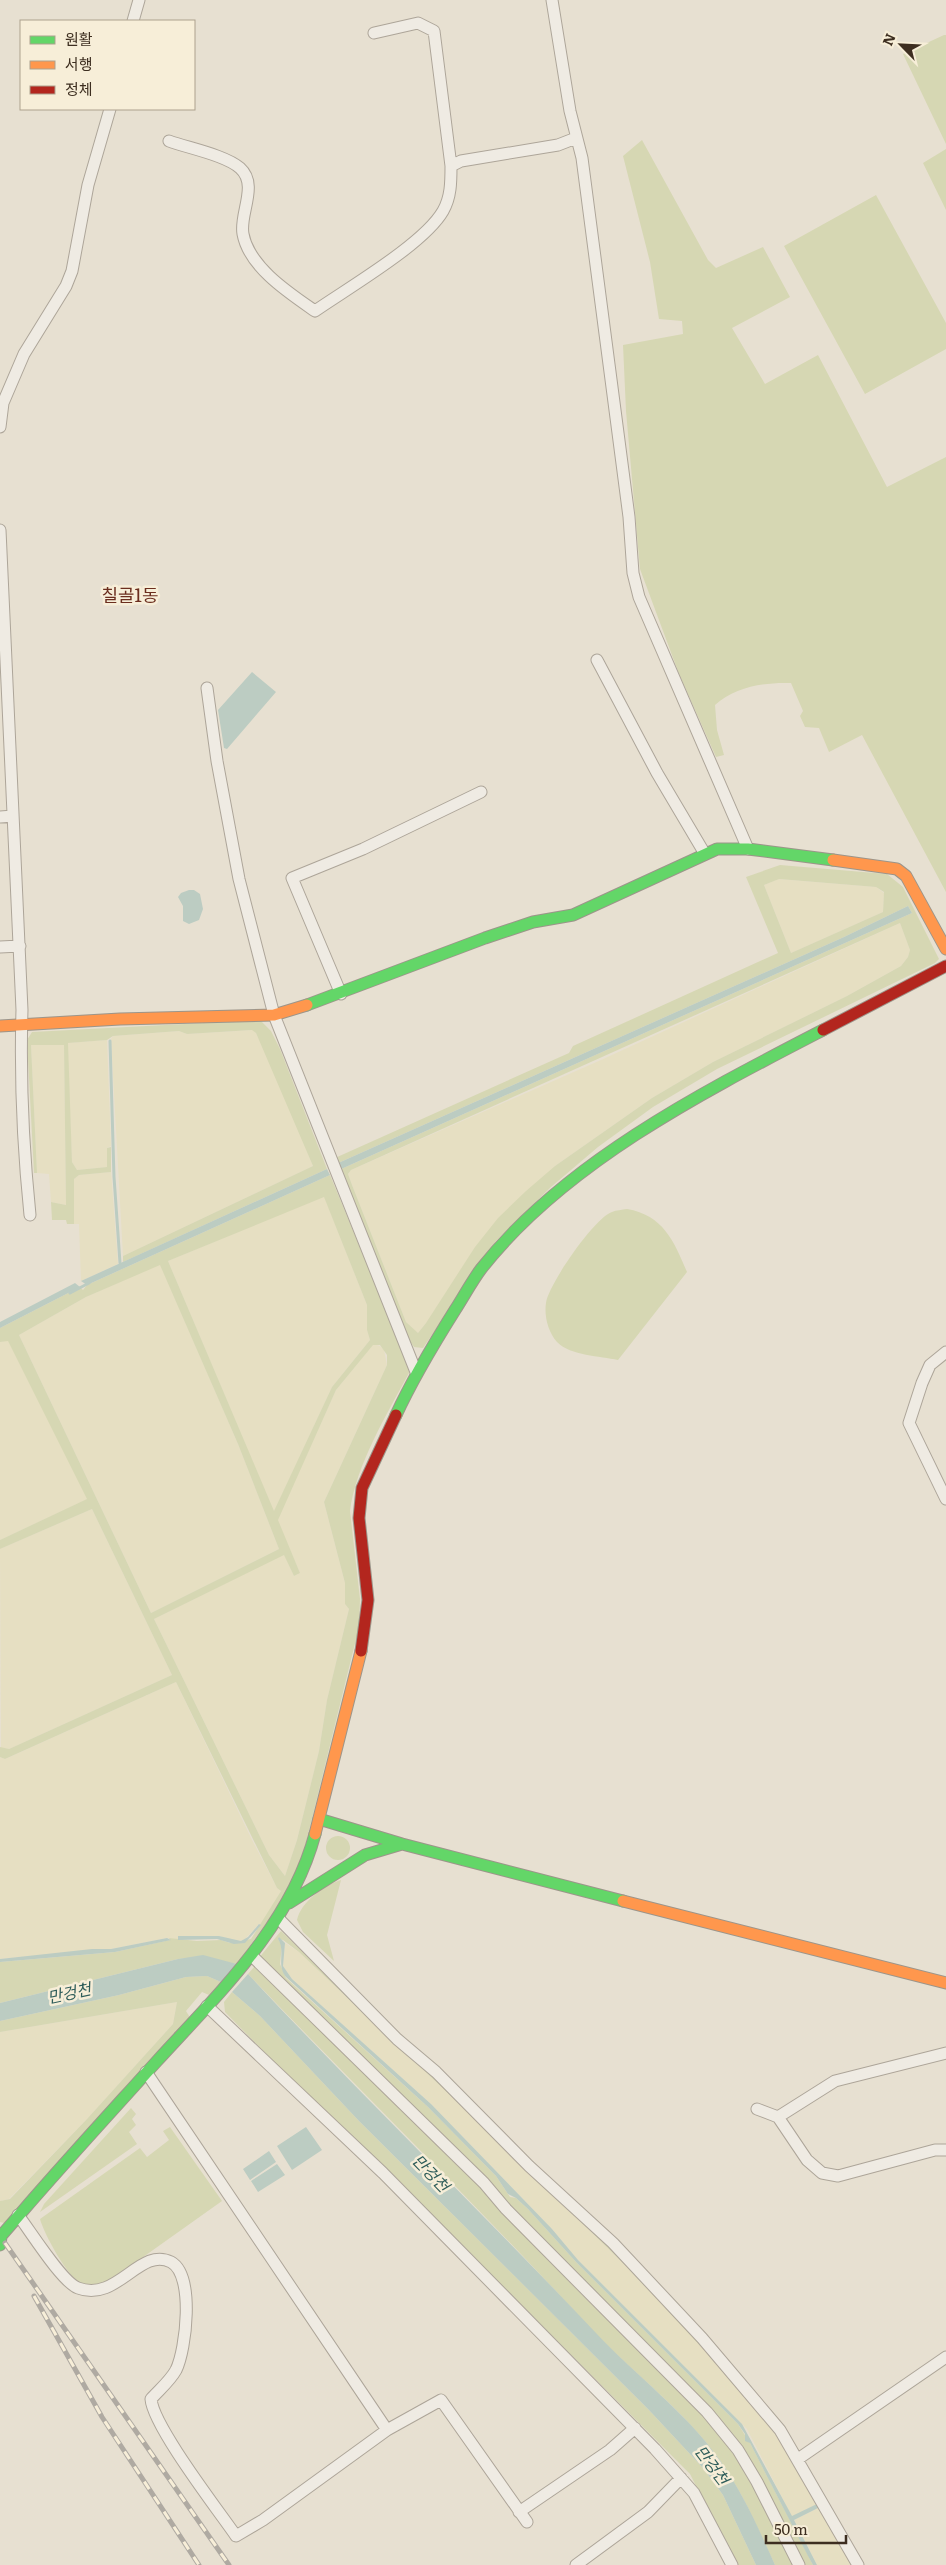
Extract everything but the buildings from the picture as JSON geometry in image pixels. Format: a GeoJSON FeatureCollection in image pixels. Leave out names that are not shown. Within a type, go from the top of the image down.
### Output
{"type":"FeatureCollection","features":[{"type":"Feature","properties":{"kind":"street"},"geometry":{"type":"LineString","coordinates":[[133,20],[139,0]]}},
{"type":"Feature","properties":{"kind":"street"},"geometry":{"type":"LineString","coordinates":[[552,0],[576,138],[582,158],[629,517],[633,573],[639,597],[748,849]]}},
{"type":"Feature","properties":{"kind":"street"},"geometry":{"type":"LineString","coordinates":[[168,141],[229,161],[240,168],[246,177],[248,199],[242,233],[248,250],[261,266],[289,292],[315,311],[415,241],[442,212],[450,191],[451,166],[434,31],[418,23],[374,33]]}},
{"type":"Feature","properties":{"kind":"street"},"geometry":{"type":"LineString","coordinates":[[0,427],[3,403],[24,354],[66,286],[72,271],[88,185],[110,110]]}},
{"type":"Feature","properties":{"kind":"street"},"geometry":{"type":"LineString","coordinates":[[451,166],[461,161],[558,145],[576,138]]}},
{"type":"Feature","properties":{"kind":"street"},"geometry":{"type":"LineString","coordinates":[[0,530],[3,677],[14,816],[20,946],[24,1153],[30,1215]]}},
{"type":"Feature","properties":{"kind":"street"},"geometry":{"type":"LineString","coordinates":[[597,660],[657,773],[705,854]]}},
{"type":"Feature","properties":{"kind":"street"},"geometry":{"type":"LineString","coordinates":[[207,688],[217,761],[238,879],[274,1015],[416,1372]]}},
{"type":"Feature","properties":{"kind":"street"},"geometry":{"type":"LineString","coordinates":[[341,994],[292,878],[363,848],[481,792]]}},
{"type":"Feature","properties":{"kind":"street"},"geometry":{"type":"LineString","coordinates":[[0,817],[14,816]]}},
{"type":"Feature","properties":{"kind":"street"},"geometry":{"type":"LineString","coordinates":[[0,1026],[274,1015],[341,994],[485,938],[533,922],[573,915],[717,850],[748,849],[897,870],[906,876],[946,949]]}},
{"type":"Feature","properties":{"kind":"street"},"geometry":{"type":"LineString","coordinates":[[0,946],[20,946]]}},
{"type":"Feature","properties":{"kind":"street"},"geometry":{"type":"LineString","coordinates":[[0,2245],[0,2236],[18,2215],[251,1958],[287,1904],[301,1878],[319,1819],[364,1639],[368,1600],[359,1518],[362,1488],[416,1372],[492,1256],[527,1218],[582,1172],[698,1095],[946,966]]}},
{"type":"Feature","properties":{"kind":"street"},"geometry":{"type":"LineString","coordinates":[[946,1352],[930,1365],[922,1382],[909,1423],[946,1499]]}},
{"type":"Feature","properties":{"kind":"street"},"geometry":{"type":"LineString","coordinates":[[319,1819],[402,1844],[946,1983]]}},
{"type":"Feature","properties":{"kind":"street"},"geometry":{"type":"LineString","coordinates":[[287,1904],[365,1855],[402,1844]]}},
{"type":"Feature","properties":{"kind":"street"},"geometry":{"type":"LineString","coordinates":[[278,1918],[397,2040],[436,2072],[528,2166],[613,2243],[759,2403],[780,2430],[798,2459],[858,2565]]}},
{"type":"Feature","properties":{"kind":"street"},"geometry":{"type":"LineString","coordinates":[[251,1958],[484,2183],[506,2209],[707,2412],[738,2450],[757,2482],[799,2565]]}},
{"type":"Feature","properties":{"kind":"street"},"geometry":{"type":"LineString","coordinates":[[211,2002],[635,2428],[694,2493],[732,2565]]}},
{"type":"Feature","properties":{"kind":"street"},"geometry":{"type":"LineString","coordinates":[[778,2117],[835,2080],[946,2053]]}},
{"type":"Feature","properties":{"kind":"street"},"geometry":{"type":"LineString","coordinates":[[146,2072],[387,2430]]}},
{"type":"Feature","properties":{"kind":"street"},"geometry":{"type":"LineString","coordinates":[[756,2109],[778,2117],[808,2160],[822,2173],[838,2176],[935,2150],[946,2150]]}},
{"type":"Feature","properties":{"kind":"street"},"geometry":{"type":"LineString","coordinates":[[18,2215],[64,2278],[75,2287],[86,2291],[98,2291],[111,2287],[150,2260],[162,2259],[171,2262],[182,2273],[186,2325],[184,2351],[175,2372],[151,2399],[152,2408],[167,2436],[236,2536],[263,2520],[387,2430],[440,2400],[527,2522]]}},
{"type":"Feature","properties":{"kind":"street"},"geometry":{"type":"LineString","coordinates":[[798,2459],[946,2357]]}},
{"type":"Feature","properties":{"kind":"street"},"geometry":{"type":"LineString","coordinates":[[519,2512],[610,2450],[635,2428]]}},
{"type":"Feature","properties":{"kind":"street"},"geometry":{"type":"LineString","coordinates":[[576,2565],[648,2512],[681,2478]]}},
{"type":"Feature","properties":{"kind":"shaded area"},"geometry":{"type":"Polygon","coordinates":[[[778,879],[876,887],[884,893],[883,912],[791,953],[764,885],[778,879]]]}},
{"type":"Feature","properties":{"kind":"shaded area"},"geometry":{"type":"Polygon","coordinates":[[[900,923],[910,950],[908,957],[901,966],[847,996],[713,1062],[652,1098],[555,1166],[418,1333],[406,1322],[348,1174],[351,1170],[601,1060],[900,923]]]}},
{"type":"Feature","properties":{"kind":"shaded area"},"geometry":{"type":"Polygon","coordinates":[[[253,1030],[279,1082],[313,1166],[123,1256],[111,1039],[113,1036],[179,1031],[187,1034],[253,1030]]]}},
{"type":"Feature","properties":{"kind":"shaded area"},"geometry":{"type":"Polygon","coordinates":[[[107,1040],[111,1146],[107,1148],[107,1167],[77,1170],[72,1162],[67,1043],[107,1040]]]}},
{"type":"Feature","properties":{"kind":"shaded area"},"geometry":{"type":"Polygon","coordinates":[[[31,1045],[64,1045],[66,1205],[51,1202],[49,1174],[37,1173],[31,1045]]]}},
{"type":"Feature","properties":{"kind":"shaded area"},"geometry":{"type":"Polygon","coordinates":[[[111,1172],[118,1264],[81,1281],[79,1224],[74,1224],[74,1179],[79,1175],[111,1172]]]}},
{"type":"Feature","properties":{"kind":"shaded area"},"geometry":{"type":"Polygon","coordinates":[[[324,1196],[367,1305],[367,1330],[370,1340],[332,1387],[274,1512],[168,1261],[324,1196]]]}},
{"type":"Feature","properties":{"kind":"shaded area"},"geometry":{"type":"Polygon","coordinates":[[[160,1264],[238,1444],[279,1549],[151,1613],[19,1335],[86,1297],[160,1264]]]}},
{"type":"Feature","properties":{"kind":"shaded area"},"geometry":{"type":"Polygon","coordinates":[[[8,1340],[88,1499],[0,1540],[0,1342],[8,1340]]]}},
{"type":"Feature","properties":{"kind":"shaded area"},"geometry":{"type":"Polygon","coordinates":[[[373,1344],[380,1346],[384,1350],[387,1365],[324,1502],[345,1583],[345,1604],[349,1609],[327,1700],[319,1751],[297,1840],[285,1876],[269,1855],[154,1619],[284,1554],[294,1576],[300,1573],[277,1520],[336,1390],[373,1344]]]}},
{"type":"Feature","properties":{"kind":"shaded area"},"geometry":{"type":"Polygon","coordinates":[[[92,1509],[172,1675],[9,1749],[1,1748],[0,1549],[92,1509]]]}},
{"type":"Feature","properties":{"kind":"shaded area"},"geometry":{"type":"Polygon","coordinates":[[[176,1682],[252,1840],[277,1888],[281,1891],[261,1925],[259,1924],[244,1940],[237,1941],[219,1936],[183,1936],[178,1937],[178,1940],[167,1938],[111,1949],[0,1959],[0,1757],[5,1759],[176,1682]]]}},
{"type":"Feature","properties":{"kind":"shaded area"},"geometry":{"type":"Polygon","coordinates":[[[285,1943],[299,1952],[489,2132],[626,2266],[759,2409],[787,2450],[819,2503],[792,2517],[747,2429],[578,2260],[552,2229],[431,2104],[292,1979],[283,1966],[285,1943]]]}},
{"type":"Feature","properties":{"kind":"shaded area"},"geometry":{"type":"Polygon","coordinates":[[[177,2002],[173,2024],[87,2119],[9,2199],[0,2201],[0,2032],[177,2002]]]}},
{"type":"Feature","properties":{"kind":"shaded area"},"geometry":{"type":"Polygon","coordinates":[[[820,2507],[852,2565],[817,2565],[794,2520],[820,2507]]]}},
{"type":"Feature","properties":{"kind":"green space"},"geometry":{"type":"Polygon","coordinates":[[[946,35],[946,144],[903,54],[946,35]]]}},
{"type":"Feature","properties":{"kind":"green space"},"geometry":{"type":"Polygon","coordinates":[[[642,140],[708,260],[716,268],[763,247],[790,297],[732,328],[765,384],[818,355],[887,487],[946,457],[946,892],[862,735],[829,752],[819,728],[805,727],[800,716],[803,711],[791,683],[771,683],[741,690],[715,705],[717,730],[724,755],[716,757],[679,674],[640,569],[626,411],[623,345],[683,334],[682,321],[659,319],[650,262],[623,156],[642,140]]]}},
{"type":"Feature","properties":{"kind":"green space"},"geometry":{"type":"Polygon","coordinates":[[[946,149],[946,210],[923,163],[946,149]]]}},
{"type":"Feature","properties":{"kind":"green space"},"geometry":{"type":"Polygon","coordinates":[[[876,195],[946,323],[946,349],[865,394],[784,246],[876,195]]]}},
{"type":"Feature","properties":{"kind":"green space"},"geometry":{"type":"Polygon","coordinates":[[[780,865],[887,874],[903,887],[939,959],[935,963],[717,1069],[653,1107],[598,1147],[551,1187],[496,1241],[423,1348],[414,1347],[407,1337],[339,1170],[912,913],[908,906],[844,937],[336,1164],[335,1158],[569,1053],[573,1046],[778,953],[746,877],[780,865]],[[779,879],[764,885],[791,953],[883,912],[884,892],[876,887],[779,879]],[[900,923],[351,1170],[348,1174],[406,1322],[418,1333],[475,1247],[498,1218],[555,1166],[652,1098],[713,1062],[847,996],[901,966],[908,957],[910,950],[900,923]]]}},
{"type":"Feature","properties":{"kind":"green space"},"geometry":{"type":"Polygon","coordinates":[[[260,1020],[271,1031],[280,1049],[327,1169],[123,1262],[123,1256],[313,1166],[256,1033],[252,1030],[187,1034],[179,1031],[113,1036],[107,1040],[68,1043],[72,1162],[77,1170],[107,1167],[107,1148],[111,1147],[111,1172],[79,1175],[74,1179],[74,1224],[67,1224],[66,1220],[52,1220],[51,1202],[66,1205],[64,1045],[31,1045],[37,1173],[34,1173],[27,1040],[32,1032],[260,1020]]]}},
{"type":"Feature","properties":{"kind":"green space"},"geometry":{"type":"Polygon","coordinates":[[[330,1175],[409,1366],[409,1373],[374,1440],[353,1494],[350,1511],[360,1599],[359,1627],[303,1855],[289,1891],[237,1964],[202,1957],[178,1959],[0,2003],[0,1962],[115,1952],[170,1940],[169,1938],[197,1941],[221,1940],[230,1943],[251,1939],[281,1891],[277,1888],[176,1682],[5,1759],[0,1757],[0,1747],[9,1749],[172,1675],[92,1509],[0,1549],[0,1540],[87,1499],[8,1341],[0,1342],[0,1328],[80,1287],[83,1290],[87,1285],[330,1175]],[[324,1197],[168,1261],[274,1511],[332,1387],[370,1340],[367,1330],[367,1305],[324,1197]],[[160,1265],[86,1297],[19,1335],[151,1613],[279,1549],[238,1444],[160,1265]],[[373,1345],[336,1390],[278,1520],[300,1573],[294,1576],[284,1555],[154,1619],[269,1855],[285,1876],[297,1840],[319,1751],[327,1700],[349,1609],[345,1604],[345,1583],[324,1502],[387,1365],[387,1355],[380,1345],[373,1345]]]}},
{"type":"Feature","properties":{"kind":"green space"},"geometry":{"type":"Polygon","coordinates":[[[627,1209],[650,1217],[666,1231],[687,1272],[618,1360],[586,1355],[563,1347],[554,1338],[546,1318],[546,1303],[549,1294],[573,1253],[595,1226],[612,1212],[627,1209]]]}},
{"type":"Feature","properties":{"kind":"green space"},"geometry":{"type":"Polygon","coordinates":[[[338,1836],[347,1839],[350,1848],[347,1857],[338,1860],[329,1857],[326,1848],[329,1839],[338,1836]]]}},
{"type":"Feature","properties":{"kind":"green space"},"geometry":{"type":"Polygon","coordinates":[[[341,1880],[327,1935],[334,1961],[303,1932],[297,1920],[303,1907],[314,1895],[334,1882],[341,1880]]]}},
{"type":"Feature","properties":{"kind":"green space"},"geometry":{"type":"Polygon","coordinates":[[[281,1931],[596,2233],[748,2393],[759,2409],[626,2266],[489,2132],[299,1952],[283,1940],[278,1939],[282,1945],[280,1964],[286,1978],[428,2107],[496,2176],[510,2197],[516,2198],[528,2209],[576,2262],[738,2424],[750,2443],[813,2565],[801,2565],[740,2449],[258,1959],[281,1931]]]}},
{"type":"Feature","properties":{"kind":"green space"},"geometry":{"type":"Polygon","coordinates":[[[255,1966],[457,2158],[738,2450],[797,2565],[775,2565],[735,2484],[705,2441],[675,2408],[593,2331],[508,2240],[248,1974],[255,1966]]]}},
{"type":"Feature","properties":{"kind":"green space"},"geometry":{"type":"Polygon","coordinates":[[[207,1976],[221,1982],[209,1995],[202,1992],[186,2011],[191,2019],[4,2223],[0,2222],[0,2201],[10,2199],[87,2119],[173,2024],[177,2002],[0,2032],[0,2021],[119,1995],[186,1977],[207,1976]]]}},
{"type":"Feature","properties":{"kind":"green space"},"geometry":{"type":"Polygon","coordinates":[[[232,1992],[260,2016],[359,2121],[648,2409],[703,2468],[723,2495],[756,2565],[736,2565],[690,2474],[348,2131],[329,2118],[225,2012],[224,2002],[232,1992]]]}},
{"type":"Feature","properties":{"kind":"green space"},"geometry":{"type":"Polygon","coordinates":[[[131,2108],[136,2114],[132,2119],[136,2125],[129,2132],[137,2144],[40,2212],[44,2204],[131,2108]]]}},
{"type":"Feature","properties":{"kind":"green space"},"geometry":{"type":"Polygon","coordinates":[[[170,2127],[222,2201],[108,2282],[92,2286],[82,2284],[70,2273],[51,2245],[40,2219],[140,2148],[147,2157],[169,2140],[163,2131],[170,2127]]]}},
{"type":"Feature","properties":{"kind":"water"},"geometry":{"type":"Polygon","coordinates":[[[252,672],[276,692],[227,749],[224,748],[218,710],[252,672]]]}},
{"type":"Feature","properties":{"kind":"water"},"geometry":{"type":"Polygon","coordinates":[[[194,890],[200,894],[203,909],[199,920],[189,924],[183,921],[183,906],[178,897],[181,893],[194,890]]]}},
{"type":"Feature","properties":{"kind":"water"},"geometry":{"type":"Polygon","coordinates":[[[908,906],[912,913],[339,1170],[336,1164],[844,937],[908,906]]]}},
{"type":"Feature","properties":{"kind":"water"},"geometry":{"type":"Polygon","coordinates":[[[327,1169],[330,1175],[87,1285],[81,1281],[327,1169]]]}},
{"type":"Feature","properties":{"kind":"water"},"geometry":{"type":"Polygon","coordinates":[[[75,1283],[80,1287],[0,1328],[0,1322],[75,1283]]]}},
{"type":"Feature","properties":{"kind":"water"},"geometry":{"type":"Polygon","coordinates":[[[259,1924],[261,1925],[245,1943],[234,1944],[217,1939],[178,1940],[178,1936],[219,1936],[241,1941],[248,1937],[259,1924]]]}},
{"type":"Feature","properties":{"kind":"water"},"geometry":{"type":"Polygon","coordinates":[[[279,1937],[285,1943],[283,1966],[292,1979],[431,2104],[552,2229],[578,2260],[742,2424],[792,2516],[819,2503],[820,2507],[794,2520],[817,2565],[813,2565],[750,2443],[745,2441],[745,2434],[738,2424],[576,2262],[528,2209],[516,2198],[508,2194],[496,2176],[428,2107],[286,1977],[282,1968],[279,1937]]]}},
{"type":"Feature","properties":{"kind":"water"},"geometry":{"type":"Polygon","coordinates":[[[167,1938],[171,1940],[115,1952],[0,1962],[0,1959],[92,1949],[111,1949],[167,1938]]]}},
{"type":"Feature","properties":{"kind":"water","name":"만겅천"},"geometry":{"type":"Polygon","coordinates":[[[203,1955],[237,1964],[221,1982],[207,1976],[186,1977],[119,1995],[0,2021],[0,2003],[178,1959],[203,1955]]]}},
{"type":"Feature","properties":{"kind":"water","name":"만겅천"},"geometry":{"type":"Polygon","coordinates":[[[248,1974],[334,2065],[510,2243],[611,2349],[691,2425],[719,2459],[743,2497],[775,2565],[756,2565],[723,2495],[703,2468],[648,2409],[359,2121],[260,2016],[232,1992],[248,1974]]]}},
{"type":"Feature","properties":{"kind":"water"},"geometry":{"type":"Polygon","coordinates":[[[306,2127],[322,2150],[292,2170],[277,2146],[306,2127]]]}},
{"type":"Feature","properties":{"kind":"water"},"geometry":{"type":"Polygon","coordinates":[[[269,2151],[276,2162],[250,2180],[243,2169],[269,2151]]]}},
{"type":"Feature","properties":{"kind":"water"},"geometry":{"type":"Polygon","coordinates":[[[277,2164],[285,2175],[258,2192],[251,2181],[277,2164]]]}},
{"type":"Feature","properties":{"kind":"waterway"},"geometry":{"type":"LineString","coordinates":[[110,1041],[114,1177],[120,1263]]}},
{"type":"Feature","properties":{"kind":"waterway"},"geometry":{"type":"LineString","coordinates":[[70,1293],[89,1283]]}},
{"type":"Feature","properties":{"kind":"railway"},"geometry":{"type":"LineString","coordinates":[[5,2243],[229,2565]]}},
{"type":"Feature","properties":{"kind":"railway"},"geometry":{"type":"LineString","coordinates":[[34,2296],[102,2417],[199,2565]]}},
{"type":"Feature","properties":{"kind":"traffic: fast"},"geometry":{"type":"LineString","coordinates":[[307,1005],[485,938],[533,922],[573,915],[717,849],[748,849],[833,860]]}},
{"type":"Feature","properties":{"kind":"traffic: fast"},"geometry":{"type":"LineString","coordinates":[[396,1415],[439,1336],[481,1269],[515,1231],[553,1195],[595,1162],[639,1132],[685,1104],[823,1030]]}},
{"type":"Feature","properties":{"kind":"traffic: fast"},"geometry":{"type":"LineString","coordinates":[[319,1819],[402,1844],[623,1901]]}},
{"type":"Feature","properties":{"kind":"traffic: fast"},"geometry":{"type":"LineString","coordinates":[[0,2245],[1,2236],[250,1957],[271,1928],[289,1898],[304,1867],[315,1834]]}},
{"type":"Feature","properties":{"kind":"traffic: fast"},"geometry":{"type":"LineString","coordinates":[[289,1903],[365,1855],[402,1844]]}},
{"type":"Feature","properties":{"kind":"traffic: slow"},"geometry":{"type":"LineString","coordinates":[[833,860],[897,869],[906,876],[946,949]]}},
{"type":"Feature","properties":{"kind":"traffic: slow"},"geometry":{"type":"LineString","coordinates":[[0,1026],[120,1019],[274,1015],[307,1005]]}},
{"type":"Feature","properties":{"kind":"traffic: slow"},"geometry":{"type":"LineString","coordinates":[[315,1834],[361,1651]]}},
{"type":"Feature","properties":{"kind":"traffic: slow"},"geometry":{"type":"LineString","coordinates":[[623,1901],[946,1983]]}},
{"type":"Feature","properties":{"kind":"traffic: jam"},"geometry":{"type":"LineString","coordinates":[[823,1030],[946,966]]}},
{"type":"Feature","properties":{"kind":"traffic: jam"},"geometry":{"type":"LineString","coordinates":[[361,1651],[368,1600],[359,1518],[362,1488],[396,1415]]}},
{"type":"Feature","properties":{"kind":"district","name":"칠골1동"},"geometry":{"type":"Point","coordinates":[130,596]}}]}
